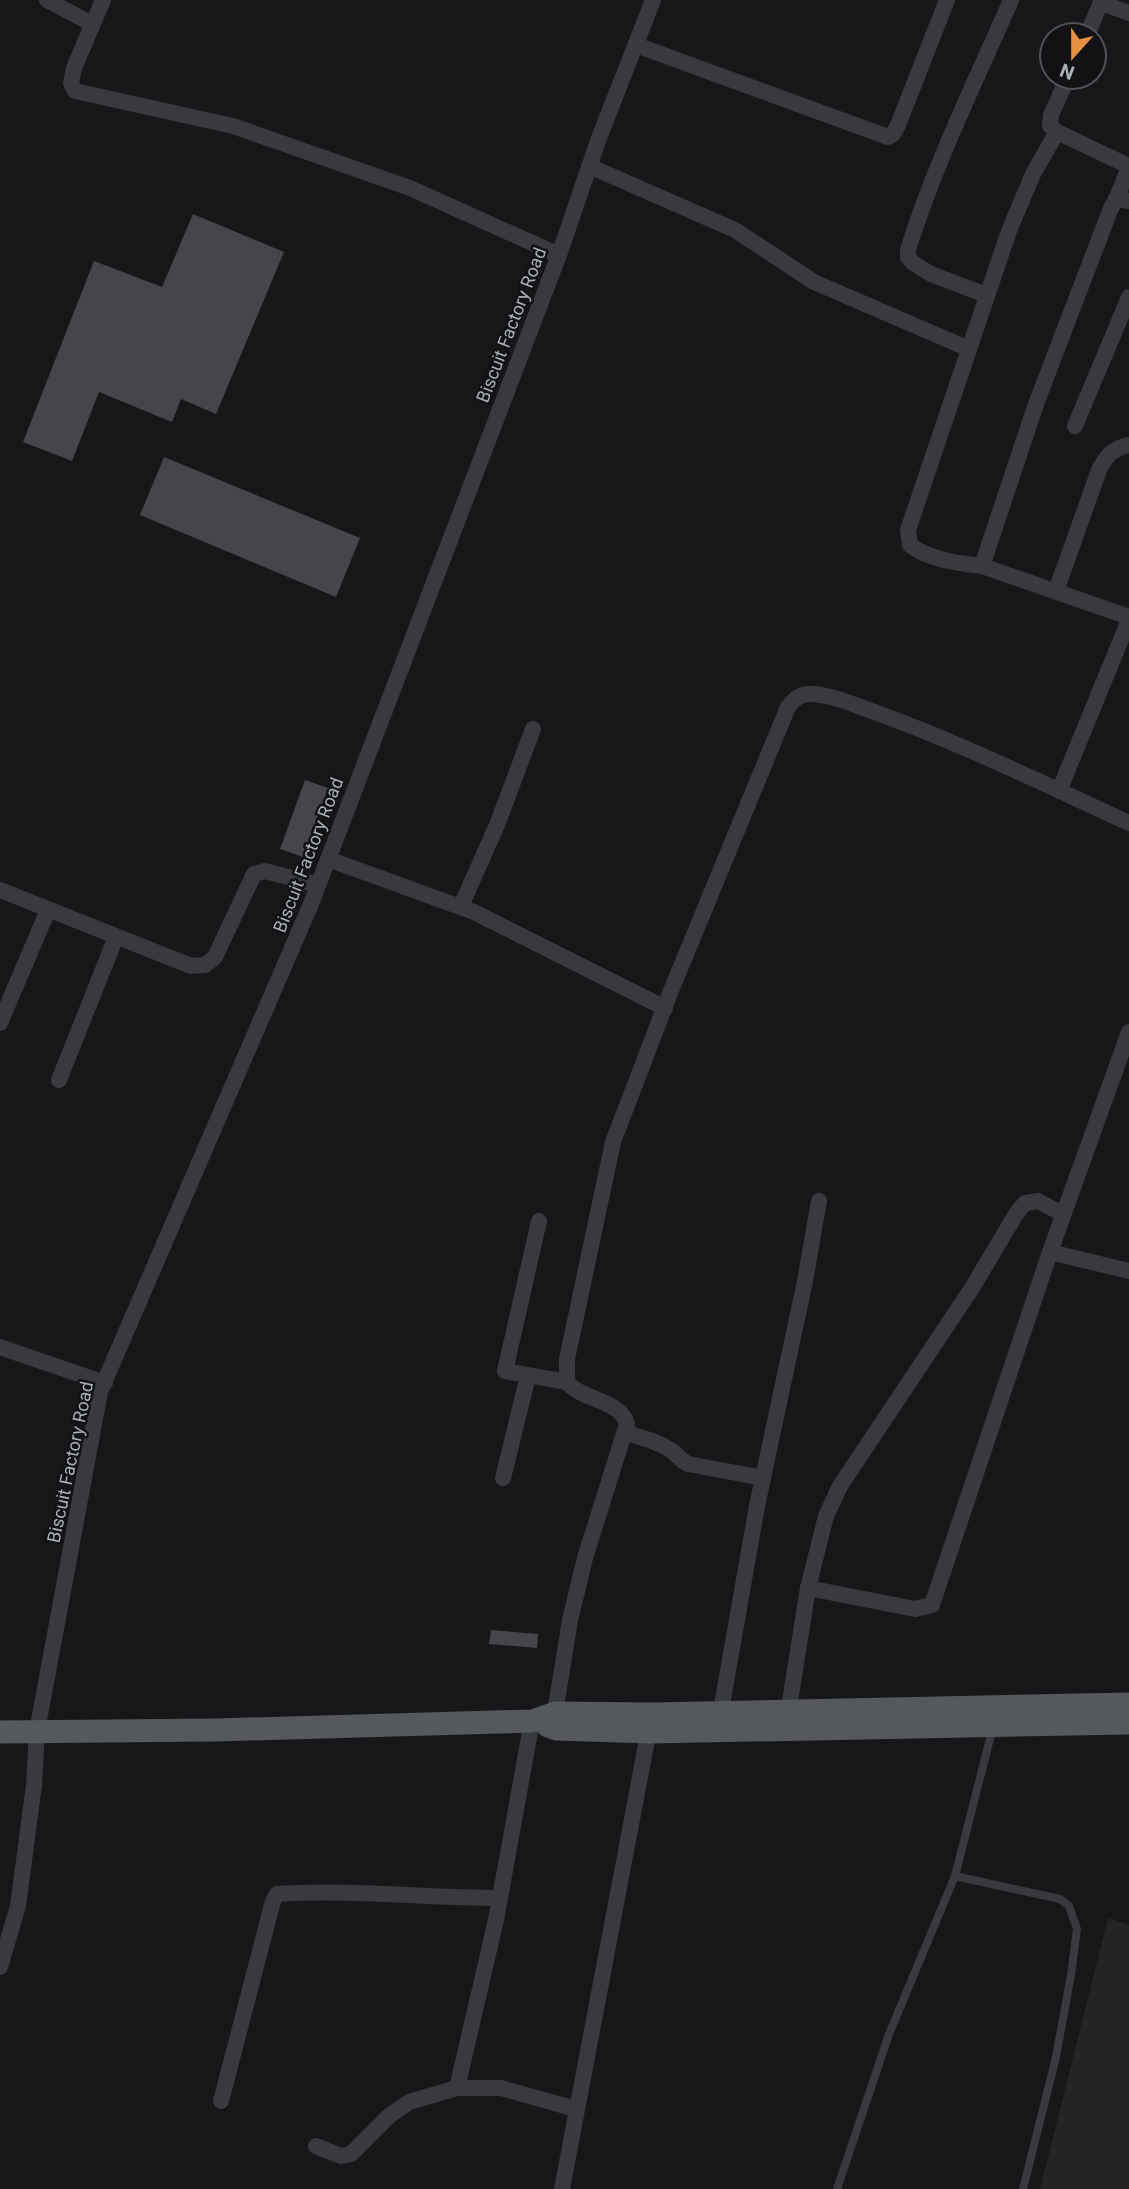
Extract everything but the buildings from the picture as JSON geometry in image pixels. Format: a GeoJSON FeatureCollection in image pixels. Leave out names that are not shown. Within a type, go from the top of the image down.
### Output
{"type":"FeatureCollection","features":[{"type":"Feature","properties":{"kind":"main road"},"geometry":{"type":"LineString","coordinates":[[996,1717],[1129,1704]]}},
{"type":"Feature","properties":{"kind":"main road"},"geometry":{"type":"LineString","coordinates":[[0,1732],[215,1730],[531,1721],[651,1723],[996,1717],[1129,1723]]}},
{"type":"Feature","properties":{"kind":"street"},"geometry":{"type":"LineString","coordinates":[[47,0],[92,24]]}},
{"type":"Feature","properties":{"kind":"street"},"geometry":{"type":"LineString","coordinates":[[103,0],[74,68],[71,83],[75,91],[233,127],[410,188],[559,256]]}},
{"type":"Feature","properties":{"kind":"street","name":"Biscuit Factory Road"},"geometry":{"type":"LineString","coordinates":[[0,1967],[18,1906],[34,1785],[37,1731],[95,1417],[105,1382],[318,885],[559,256],[589,166],[653,0]]}},
{"type":"Feature","properties":{"kind":"street"},"geometry":{"type":"LineString","coordinates":[[636,45],[888,137],[898,125],[947,0]]}},
{"type":"Feature","properties":{"kind":"street"},"geometry":{"type":"LineString","coordinates":[[986,295],[921,268],[908,257],[908,250],[947,142],[975,86],[1011,0]]}},
{"type":"Feature","properties":{"kind":"street"},"geometry":{"type":"LineString","coordinates":[[1093,21],[1102,1],[1129,13]]}},
{"type":"Feature","properties":{"kind":"street"},"geometry":{"type":"LineString","coordinates":[[982,566],[1036,404],[1122,200],[1129,167],[1057,132],[1050,126],[1051,115],[1062,91]]}},
{"type":"Feature","properties":{"kind":"street"},"geometry":{"type":"LineString","coordinates":[[1057,132],[1024,195],[986,295],[922,486],[908,537],[910,545],[918,551],[960,564],[982,566],[1129,618],[1059,791]]}},
{"type":"Feature","properties":{"kind":"street"},"geometry":{"type":"LineString","coordinates":[[589,166],[735,230],[814,282],[969,349]]}},
{"type":"Feature","properties":{"kind":"street"},"geometry":{"type":"LineString","coordinates":[[1075,426],[1129,297]]}},
{"type":"Feature","properties":{"kind":"street"},"geometry":{"type":"LineString","coordinates":[[1055,591],[1098,470],[1106,457],[1117,448],[1129,445]]}},
{"type":"Feature","properties":{"kind":"street"},"geometry":{"type":"LineString","coordinates":[[566,1382],[567,1359],[613,1142],[780,726],[796,697],[808,694],[829,697],[913,726],[1129,823]]}},
{"type":"Feature","properties":{"kind":"street"},"geometry":{"type":"LineString","coordinates":[[461,906],[498,825],[533,729]]}},
{"type":"Feature","properties":{"kind":"street"},"geometry":{"type":"LineString","coordinates":[[328,859],[461,906],[506,926],[665,1008]]}},
{"type":"Feature","properties":{"kind":"street"},"geometry":{"type":"LineString","coordinates":[[0,890],[191,966],[205,965],[215,957],[254,874],[265,871],[318,885]]}},
{"type":"Feature","properties":{"kind":"street"},"geometry":{"type":"LineString","coordinates":[[0,1023],[48,910]]}},
{"type":"Feature","properties":{"kind":"street"},"geometry":{"type":"LineString","coordinates":[[59,1080],[116,937]]}},
{"type":"Feature","properties":{"kind":"street"},"geometry":{"type":"LineString","coordinates":[[807,1588],[915,1609],[932,1605],[1063,1214],[1129,1032]]}},
{"type":"Feature","properties":{"kind":"street"},"geometry":{"type":"LineString","coordinates":[[719,1721],[819,1201]]}},
{"type":"Feature","properties":{"kind":"street"},"geometry":{"type":"LineString","coordinates":[[787,1720],[807,1588],[826,1516],[840,1486],[972,1288],[1025,1203],[1038,1201],[1063,1214]]}},
{"type":"Feature","properties":{"kind":"street"},"geometry":{"type":"LineString","coordinates":[[539,1221],[505,1371],[566,1382],[579,1393],[621,1413],[627,1424],[585,1558],[573,1607],[556,1721]]}},
{"type":"Feature","properties":{"kind":"street"},"geometry":{"type":"LineString","coordinates":[[1050,1252],[1129,1271]]}},
{"type":"Feature","properties":{"kind":"street"},"geometry":{"type":"LineString","coordinates":[[0,1347],[105,1382]]}},
{"type":"Feature","properties":{"kind":"street"},"geometry":{"type":"LineString","coordinates":[[503,1478],[528,1376]]}},
{"type":"Feature","properties":{"kind":"street"},"geometry":{"type":"LineString","coordinates":[[625,1433],[658,1443],[688,1464],[764,1478]]}},
{"type":"Feature","properties":{"kind":"street"},"geometry":{"type":"LineString","coordinates":[[457,2088],[500,1898],[531,1721]]}},
{"type":"Feature","properties":{"kind":"street"},"geometry":{"type":"LineString","coordinates":[[562,2189],[651,1723]]}},
{"type":"Feature","properties":{"kind":"street"},"geometry":{"type":"LineString","coordinates":[[220,2101],[277,1894],[316,1891],[436,1898],[500,1898]]}},
{"type":"Feature","properties":{"kind":"street"},"geometry":{"type":"LineString","coordinates":[[316,2146],[341,2156],[351,2154],[389,2116],[409,2102],[457,2088],[500,2088],[576,2109]]}},
{"type":"Feature","properties":{"kind":"lane"},"geometry":{"type":"LineString","coordinates":[[837,2189],[889,2034],[955,1876],[996,1717]]}},
{"type":"Feature","properties":{"kind":"lane"},"geometry":{"type":"LineString","coordinates":[[955,1876],[1060,1899],[1069,1906],[1077,1929],[1056,2057],[1023,2189]]}},
{"type":"Feature","properties":{"kind":"shaded area"},"geometry":{"type":"Polygon","coordinates":[[[1108,1918],[1129,1925],[1129,2189],[1040,2189],[1108,1918]]]}}]}
